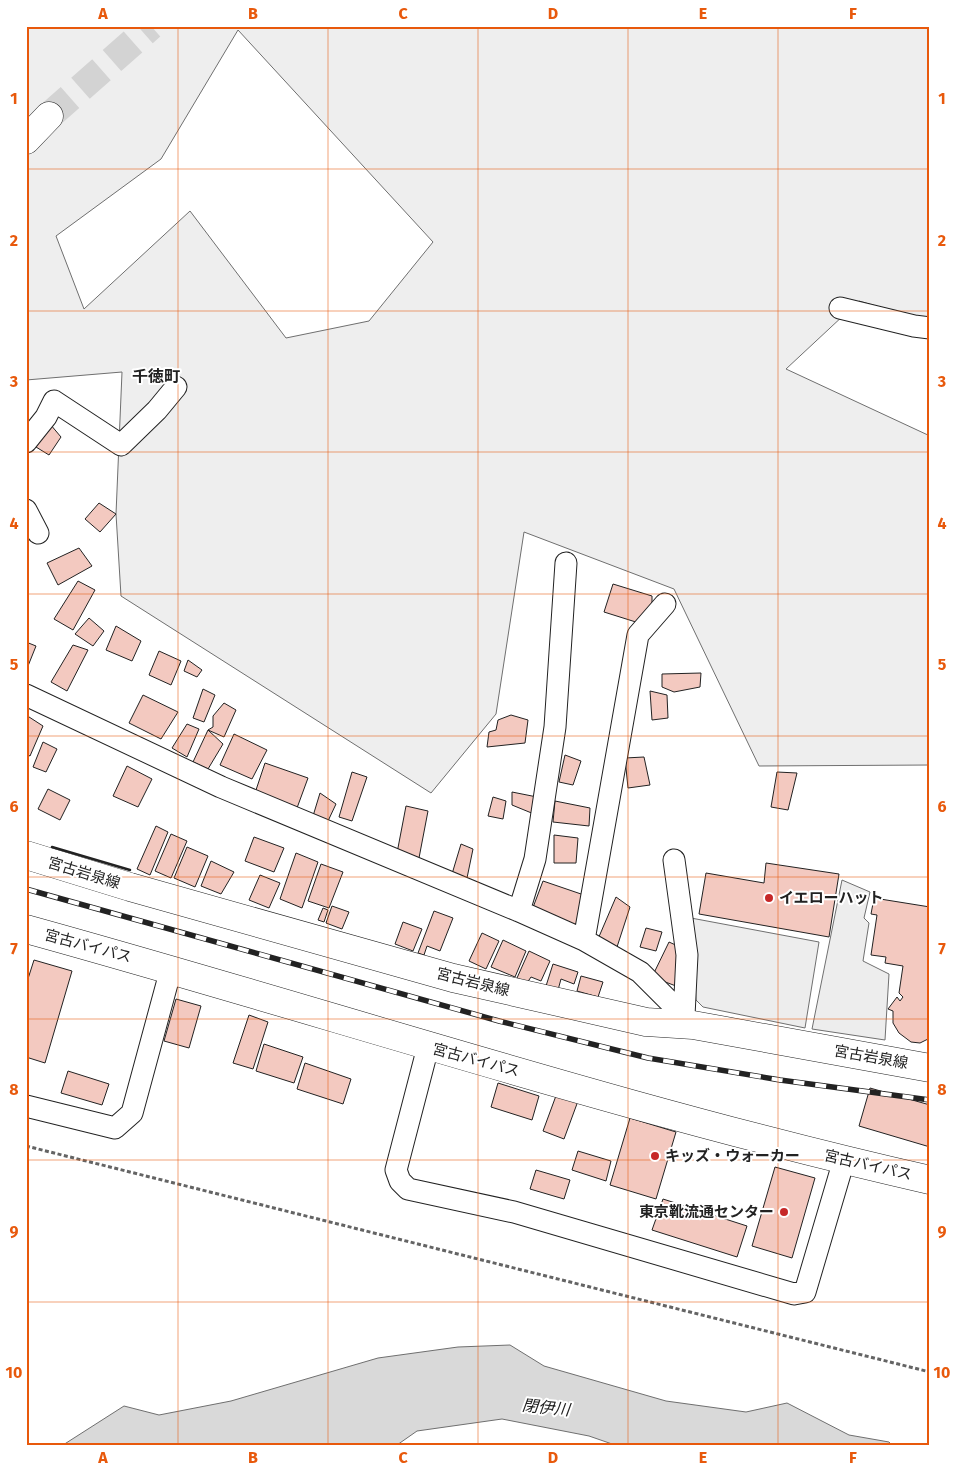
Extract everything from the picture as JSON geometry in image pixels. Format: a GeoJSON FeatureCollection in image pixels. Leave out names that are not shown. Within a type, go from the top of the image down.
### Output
{"type":"FeatureCollection","features":[{"type":"Feature","properties":{"kind":"main road"},"geometry":{"type":"LineString","coordinates":[[26,140],[49,116]]}},
{"type":"Feature","properties":{"kind":"main road","name":"宮古岩泉線"},"geometry":{"type":"LineString","coordinates":[[26,855],[130,887],[453,978],[646,1022],[689,1020],[930,1068]]}},
{"type":"Feature","properties":{"kind":"main road","name":"宮古バイパス"},"geometry":{"type":"LineString","coordinates":[[26,929],[171,969],[428,1047],[844,1160],[930,1180]]}},
{"type":"Feature","properties":{"kind":"street"},"geometry":{"type":"LineString","coordinates":[[840,308],[914,326],[930,328]]}},
{"type":"Feature","properties":{"kind":"street"},"geometry":{"type":"LineString","coordinates":[[26,442],[46,417],[54,402],[121,445],[157,410],[176,387]]}},
{"type":"Feature","properties":{"kind":"street"},"geometry":{"type":"LineString","coordinates":[[26,510],[38,533]]}},
{"type":"Feature","properties":{"kind":"street"},"geometry":{"type":"LineString","coordinates":[[519,911],[535,859],[555,727],[566,563]]}},
{"type":"Feature","properties":{"kind":"street"},"geometry":{"type":"LineString","coordinates":[[584,940],[638,636],[665,604]]}},
{"type":"Feature","properties":{"kind":"street"},"geometry":{"type":"LineString","coordinates":[[26,695],[221,788],[519,911],[584,940],[640,972],[689,1020]]}},
{"type":"Feature","properties":{"kind":"street"},"geometry":{"type":"LineString","coordinates":[[674,860],[687,955],[689,1020]]}},
{"type":"Feature","properties":{"kind":"street"},"geometry":{"type":"LineString","coordinates":[[26,1106],[115,1128],[132,1113],[171,969]]}},
{"type":"Feature","properties":{"kind":"street"},"geometry":{"type":"LineString","coordinates":[[428,1047],[396,1170],[400,1181],[408,1189],[514,1212],[794,1294],[805,1292],[844,1160]]}},
{"type":"Feature","properties":{"kind":"path"},"geometry":{"type":"LineString","coordinates":[[26,1146],[930,1372]]}},
{"type":"Feature","properties":{"kind":"shaded area"},"geometry":{"type":"Polygon","coordinates":[[[26,26],[930,26],[930,322],[859,301],[786,369],[930,436],[930,765],[759,766],[674,589],[524,532],[496,714],[431,793],[121,596],[116,514],[122,372],[26,380],[26,26]],[[238,30],[161,159],[56,236],[84,309],[190,211],[286,338],[369,321],[433,242],[238,30]]]}},
{"type":"Feature","properties":{"kind":"shaded area"},"geometry":{"type":"Polygon","coordinates":[[[842,880],[870,892],[864,918],[869,923],[863,961],[889,974],[885,1040],[812,1029],[842,880]]]}},
{"type":"Feature","properties":{"kind":"shaded area"},"geometry":{"type":"Polygon","coordinates":[[[691,918],[819,942],[805,1028],[703,1007],[696,1000],[691,918]]]}},
{"type":"Feature","properties":{"kind":"water","name":"閉伊川"},"geometry":{"type":"Polygon","coordinates":[[[510,1345],[544,1366],[666,1401],[746,1412],[787,1403],[849,1435],[889,1442],[892,1445],[615,1445],[589,1436],[502,1419],[417,1431],[397,1445],[63,1445],[124,1406],[159,1415],[231,1401],[378,1358],[458,1347],[510,1345]]]}},
{"type":"Feature","properties":{"kind":"building"},"geometry":{"type":"Polygon","coordinates":[[[50,424],[61,437],[49,455],[36,447],[50,424]]]}},
{"type":"Feature","properties":{"kind":"building"},"geometry":{"type":"Polygon","coordinates":[[[99,503],[116,514],[100,532],[85,519],[99,503]]]}},
{"type":"Feature","properties":{"kind":"building"},"geometry":{"type":"Polygon","coordinates":[[[79,548],[92,566],[58,585],[47,563],[79,548]]]}},
{"type":"Feature","properties":{"kind":"building"},"geometry":{"type":"Polygon","coordinates":[[[78,581],[95,590],[73,630],[54,619],[78,581]]]}},
{"type":"Feature","properties":{"kind":"building"},"geometry":{"type":"Polygon","coordinates":[[[613,584],[652,596],[652,606],[639,623],[604,612],[613,584]]]}},
{"type":"Feature","properties":{"kind":"building"},"geometry":{"type":"Polygon","coordinates":[[[89,618],[104,631],[93,646],[75,634],[89,618]]]}},
{"type":"Feature","properties":{"kind":"building"},"geometry":{"type":"Polygon","coordinates":[[[116,626],[141,641],[132,661],[106,650],[116,626]]]}},
{"type":"Feature","properties":{"kind":"building"},"geometry":{"type":"Polygon","coordinates":[[[26,642],[36,646],[26,671],[26,642]]]}},
{"type":"Feature","properties":{"kind":"building"},"geometry":{"type":"Polygon","coordinates":[[[73,645],[88,650],[67,691],[51,682],[73,645]]]}},
{"type":"Feature","properties":{"kind":"building"},"geometry":{"type":"Polygon","coordinates":[[[159,651],[181,661],[171,685],[149,675],[159,651]]]}},
{"type":"Feature","properties":{"kind":"building"},"geometry":{"type":"Polygon","coordinates":[[[188,660],[202,670],[197,677],[184,671],[188,660]]]}},
{"type":"Feature","properties":{"kind":"building"},"geometry":{"type":"Polygon","coordinates":[[[701,673],[700,687],[674,692],[662,687],[662,674],[701,673]]]}},
{"type":"Feature","properties":{"kind":"building"},"geometry":{"type":"Polygon","coordinates":[[[203,689],[215,695],[204,722],[193,718],[203,689]]]}},
{"type":"Feature","properties":{"kind":"building"},"geometry":{"type":"Polygon","coordinates":[[[650,691],[667,695],[668,718],[652,720],[650,691]]]}},
{"type":"Feature","properties":{"kind":"building"},"geometry":{"type":"Polygon","coordinates":[[[143,695],[178,712],[161,739],[129,723],[143,695]]]}},
{"type":"Feature","properties":{"kind":"building"},"geometry":{"type":"Polygon","coordinates":[[[224,703],[236,710],[224,737],[208,730],[213,727],[213,716],[224,703]]]}},
{"type":"Feature","properties":{"kind":"building"},"geometry":{"type":"Polygon","coordinates":[[[26,715],[43,726],[30,756],[26,754],[26,715]]]}},
{"type":"Feature","properties":{"kind":"building"},"geometry":{"type":"Polygon","coordinates":[[[511,715],[528,720],[525,743],[487,747],[489,732],[496,730],[498,720],[511,715]]]}},
{"type":"Feature","properties":{"kind":"building"},"geometry":{"type":"Polygon","coordinates":[[[187,724],[199,729],[187,757],[172,748],[187,724]]]}},
{"type":"Feature","properties":{"kind":"building"},"geometry":{"type":"Polygon","coordinates":[[[208,730],[223,744],[208,769],[193,762],[208,730]]]}},
{"type":"Feature","properties":{"kind":"building"},"geometry":{"type":"Polygon","coordinates":[[[234,734],[267,750],[252,779],[220,765],[234,734]]]}},
{"type":"Feature","properties":{"kind":"building"},"geometry":{"type":"Polygon","coordinates":[[[43,742],[57,749],[46,772],[33,767],[43,742]]]}},
{"type":"Feature","properties":{"kind":"building"},"geometry":{"type":"Polygon","coordinates":[[[565,755],[581,761],[573,785],[559,782],[565,755]]]}},
{"type":"Feature","properties":{"kind":"building"},"geometry":{"type":"Polygon","coordinates":[[[644,757],[650,785],[628,788],[625,758],[644,757]]]}},
{"type":"Feature","properties":{"kind":"building"},"geometry":{"type":"Polygon","coordinates":[[[265,763],[308,778],[297,808],[255,793],[265,763]]]}},
{"type":"Feature","properties":{"kind":"building"},"geometry":{"type":"Polygon","coordinates":[[[127,766],[152,779],[138,807],[113,796],[127,766]]]}},
{"type":"Feature","properties":{"kind":"building"},"geometry":{"type":"Polygon","coordinates":[[[352,772],[367,777],[352,821],[339,817],[352,772]]]}},
{"type":"Feature","properties":{"kind":"building"},"geometry":{"type":"Polygon","coordinates":[[[777,772],[797,773],[788,810],[771,807],[777,772]]]}},
{"type":"Feature","properties":{"kind":"building"},"geometry":{"type":"Polygon","coordinates":[[[48,789],[70,800],[60,820],[38,809],[48,789]]]}},
{"type":"Feature","properties":{"kind":"building"},"geometry":{"type":"Polygon","coordinates":[[[512,792],[537,797],[534,814],[512,805],[512,792]]]}},
{"type":"Feature","properties":{"kind":"building"},"geometry":{"type":"Polygon","coordinates":[[[320,793],[336,804],[328,821],[313,816],[320,793]]]}},
{"type":"Feature","properties":{"kind":"building"},"geometry":{"type":"Polygon","coordinates":[[[493,797],[506,801],[503,819],[488,816],[493,797]]]}},
{"type":"Feature","properties":{"kind":"building"},"geometry":{"type":"Polygon","coordinates":[[[555,801],[590,808],[589,826],[553,822],[555,801]]]}},
{"type":"Feature","properties":{"kind":"building"},"geometry":{"type":"Polygon","coordinates":[[[406,806],[428,811],[419,858],[397,853],[406,806]]]}},
{"type":"Feature","properties":{"kind":"building"},"geometry":{"type":"Polygon","coordinates":[[[156,826],[168,832],[150,875],[137,869],[156,826]]]}},
{"type":"Feature","properties":{"kind":"building"},"geometry":{"type":"Polygon","coordinates":[[[171,834],[187,841],[171,878],[155,871],[171,834]]]}},
{"type":"Feature","properties":{"kind":"building"},"geometry":{"type":"Polygon","coordinates":[[[554,835],[578,838],[576,863],[554,863],[554,835]]]}},
{"type":"Feature","properties":{"kind":"building"},"geometry":{"type":"Polygon","coordinates":[[[254,837],[284,848],[274,872],[245,861],[254,837]]]}},
{"type":"Feature","properties":{"kind":"building"},"geometry":{"type":"Polygon","coordinates":[[[461,844],[473,849],[467,878],[452,874],[461,844]]]}},
{"type":"Feature","properties":{"kind":"building"},"geometry":{"type":"Polygon","coordinates":[[[187,847],[208,856],[195,887],[174,878],[187,847]]]}},
{"type":"Feature","properties":{"kind":"building"},"geometry":{"type":"Polygon","coordinates":[[[296,853],[318,862],[302,908],[280,899],[296,853]]]}},
{"type":"Feature","properties":{"kind":"building"},"geometry":{"type":"Polygon","coordinates":[[[211,861],[234,872],[221,894],[201,886],[211,861]]]}},
{"type":"Feature","properties":{"kind":"building","name":"イエローハット"},"geometry":{"type":"Polygon","coordinates":[[[766,863],[839,874],[829,937],[699,914],[706,873],[764,883],[766,863]]]}},
{"type":"Feature","properties":{"kind":"building"},"geometry":{"type":"Polygon","coordinates":[[[321,864],[343,872],[329,908],[308,901],[321,864]]]}},
{"type":"Feature","properties":{"kind":"building"},"geometry":{"type":"Polygon","coordinates":[[[260,875],[280,883],[269,908],[249,900],[260,875]]]}},
{"type":"Feature","properties":{"kind":"building"},"geometry":{"type":"Polygon","coordinates":[[[543,881],[584,895],[580,927],[532,910],[543,881]]]}},
{"type":"Feature","properties":{"kind":"building"},"geometry":{"type":"Polygon","coordinates":[[[616,897],[630,907],[617,947],[598,939],[616,897]]]}},
{"type":"Feature","properties":{"kind":"building"},"geometry":{"type":"Polygon","coordinates":[[[874,898],[930,907],[930,1038],[920,1043],[911,1042],[899,1033],[893,1023],[893,1011],[888,1009],[897,997],[900,1001],[903,997],[899,993],[903,966],[885,963],[886,957],[871,955],[877,915],[871,914],[874,898]]]}},
{"type":"Feature","properties":{"kind":"building"},"geometry":{"type":"Polygon","coordinates":[[[332,906],[349,912],[342,929],[326,923],[332,906]]]}},
{"type":"Feature","properties":{"kind":"building"},"geometry":{"type":"Polygon","coordinates":[[[323,908],[328,910],[324,922],[318,920],[323,908]]]}},
{"type":"Feature","properties":{"kind":"building"},"geometry":{"type":"Polygon","coordinates":[[[434,911],[453,918],[440,951],[427,946],[424,955],[418,953],[434,911]]]}},
{"type":"Feature","properties":{"kind":"building"},"geometry":{"type":"Polygon","coordinates":[[[403,922],[422,929],[413,951],[395,944],[403,922]]]}},
{"type":"Feature","properties":{"kind":"building"},"geometry":{"type":"Polygon","coordinates":[[[646,928],[662,932],[656,951],[640,947],[646,928]]]}},
{"type":"Feature","properties":{"kind":"building"},"geometry":{"type":"Polygon","coordinates":[[[482,933],[499,941],[486,969],[469,961],[482,933]]]}},
{"type":"Feature","properties":{"kind":"building"},"geometry":{"type":"Polygon","coordinates":[[[503,940],[526,951],[515,977],[491,967],[503,940]]]}},
{"type":"Feature","properties":{"kind":"building"},"geometry":{"type":"Polygon","coordinates":[[[669,942],[680,947],[676,986],[652,977],[669,942]]]}},
{"type":"Feature","properties":{"kind":"building"},"geometry":{"type":"Polygon","coordinates":[[[529,951],[550,961],[541,981],[531,977],[527,983],[517,978],[529,951]]]}},
{"type":"Feature","properties":{"kind":"building"},"geometry":{"type":"Polygon","coordinates":[[[34,960],[72,971],[45,1063],[26,1057],[26,985],[34,960]]]}},
{"type":"Feature","properties":{"kind":"building"},"geometry":{"type":"Polygon","coordinates":[[[553,964],[578,972],[574,984],[561,979],[558,990],[546,986],[553,964]]]}},
{"type":"Feature","properties":{"kind":"building"},"geometry":{"type":"Polygon","coordinates":[[[581,976],[603,982],[598,997],[577,991],[581,976]]]}},
{"type":"Feature","properties":{"kind":"building"},"geometry":{"type":"Polygon","coordinates":[[[176,999],[201,1006],[189,1048],[164,1041],[176,999]]]}},
{"type":"Feature","properties":{"kind":"building"},"geometry":{"type":"Polygon","coordinates":[[[249,1015],[268,1022],[253,1069],[233,1063],[249,1015]]]}},
{"type":"Feature","properties":{"kind":"building"},"geometry":{"type":"Polygon","coordinates":[[[264,1044],[303,1057],[294,1083],[256,1071],[264,1044]]]}},
{"type":"Feature","properties":{"kind":"building"},"geometry":{"type":"Polygon","coordinates":[[[305,1063],[351,1079],[343,1104],[297,1089],[305,1063]]]}},
{"type":"Feature","properties":{"kind":"building"},"geometry":{"type":"Polygon","coordinates":[[[68,1071],[109,1084],[102,1105],[61,1093],[68,1071]]]}},
{"type":"Feature","properties":{"kind":"building"},"geometry":{"type":"Polygon","coordinates":[[[498,1083],[539,1096],[532,1120],[491,1107],[498,1083]]]}},
{"type":"Feature","properties":{"kind":"building"},"geometry":{"type":"Polygon","coordinates":[[[870,1088],[930,1105],[930,1147],[859,1126],[870,1088]]]}},
{"type":"Feature","properties":{"kind":"building"},"geometry":{"type":"Polygon","coordinates":[[[557,1093],[578,1101],[564,1139],[543,1131],[557,1093]]]}},
{"type":"Feature","properties":{"kind":"building"},"geometry":{"type":"Polygon","coordinates":[[[630,1118],[676,1132],[656,1199],[610,1185],[630,1118]]]}},
{"type":"Feature","properties":{"kind":"building"},"geometry":{"type":"Polygon","coordinates":[[[578,1151],[611,1161],[606,1181],[572,1170],[578,1151]]]}},
{"type":"Feature","properties":{"kind":"building","name":"東京靴流通センター"},"geometry":{"type":"Polygon","coordinates":[[[775,1167],[815,1178],[792,1258],[752,1246],[775,1167]]]}},
{"type":"Feature","properties":{"kind":"building"},"geometry":{"type":"Polygon","coordinates":[[[536,1170],[570,1180],[564,1199],[530,1189],[536,1170]]]}},
{"type":"Feature","properties":{"kind":"building"},"geometry":{"type":"Polygon","coordinates":[[[663,1199],[747,1226],[737,1257],[652,1230],[663,1199]]]}},
{"type":"Feature","properties":{"kind":"tunnel"},"geometry":{"type":"LineString","coordinates":[[49,116],[151,26]]}},
{"type":"Feature","properties":{"kind":"railway"},"geometry":{"type":"LineString","coordinates":[[26,889],[499,1021],[648,1058],[780,1080],[930,1100]]}},
{"type":"Feature","properties":{"kind":"wall"},"geometry":{"type":"LineString","coordinates":[[52,847],[130,870]]}},
{"type":"Feature","properties":{"kind":"place","name":"イエローハット"},"geometry":{"type":"Point","coordinates":[769,898]}},
{"type":"Feature","properties":{"kind":"place","name":"キッズ・ウォーカー"},"geometry":{"type":"Point","coordinates":[655,1156]}},
{"type":"Feature","properties":{"kind":"place","name":"東京靴流通センター"},"geometry":{"type":"Point","coordinates":[784,1212]}},
{"type":"Feature","properties":{"kind":"district","name":"千徳町"},"geometry":{"type":"Point","coordinates":[156,376]}}]}
